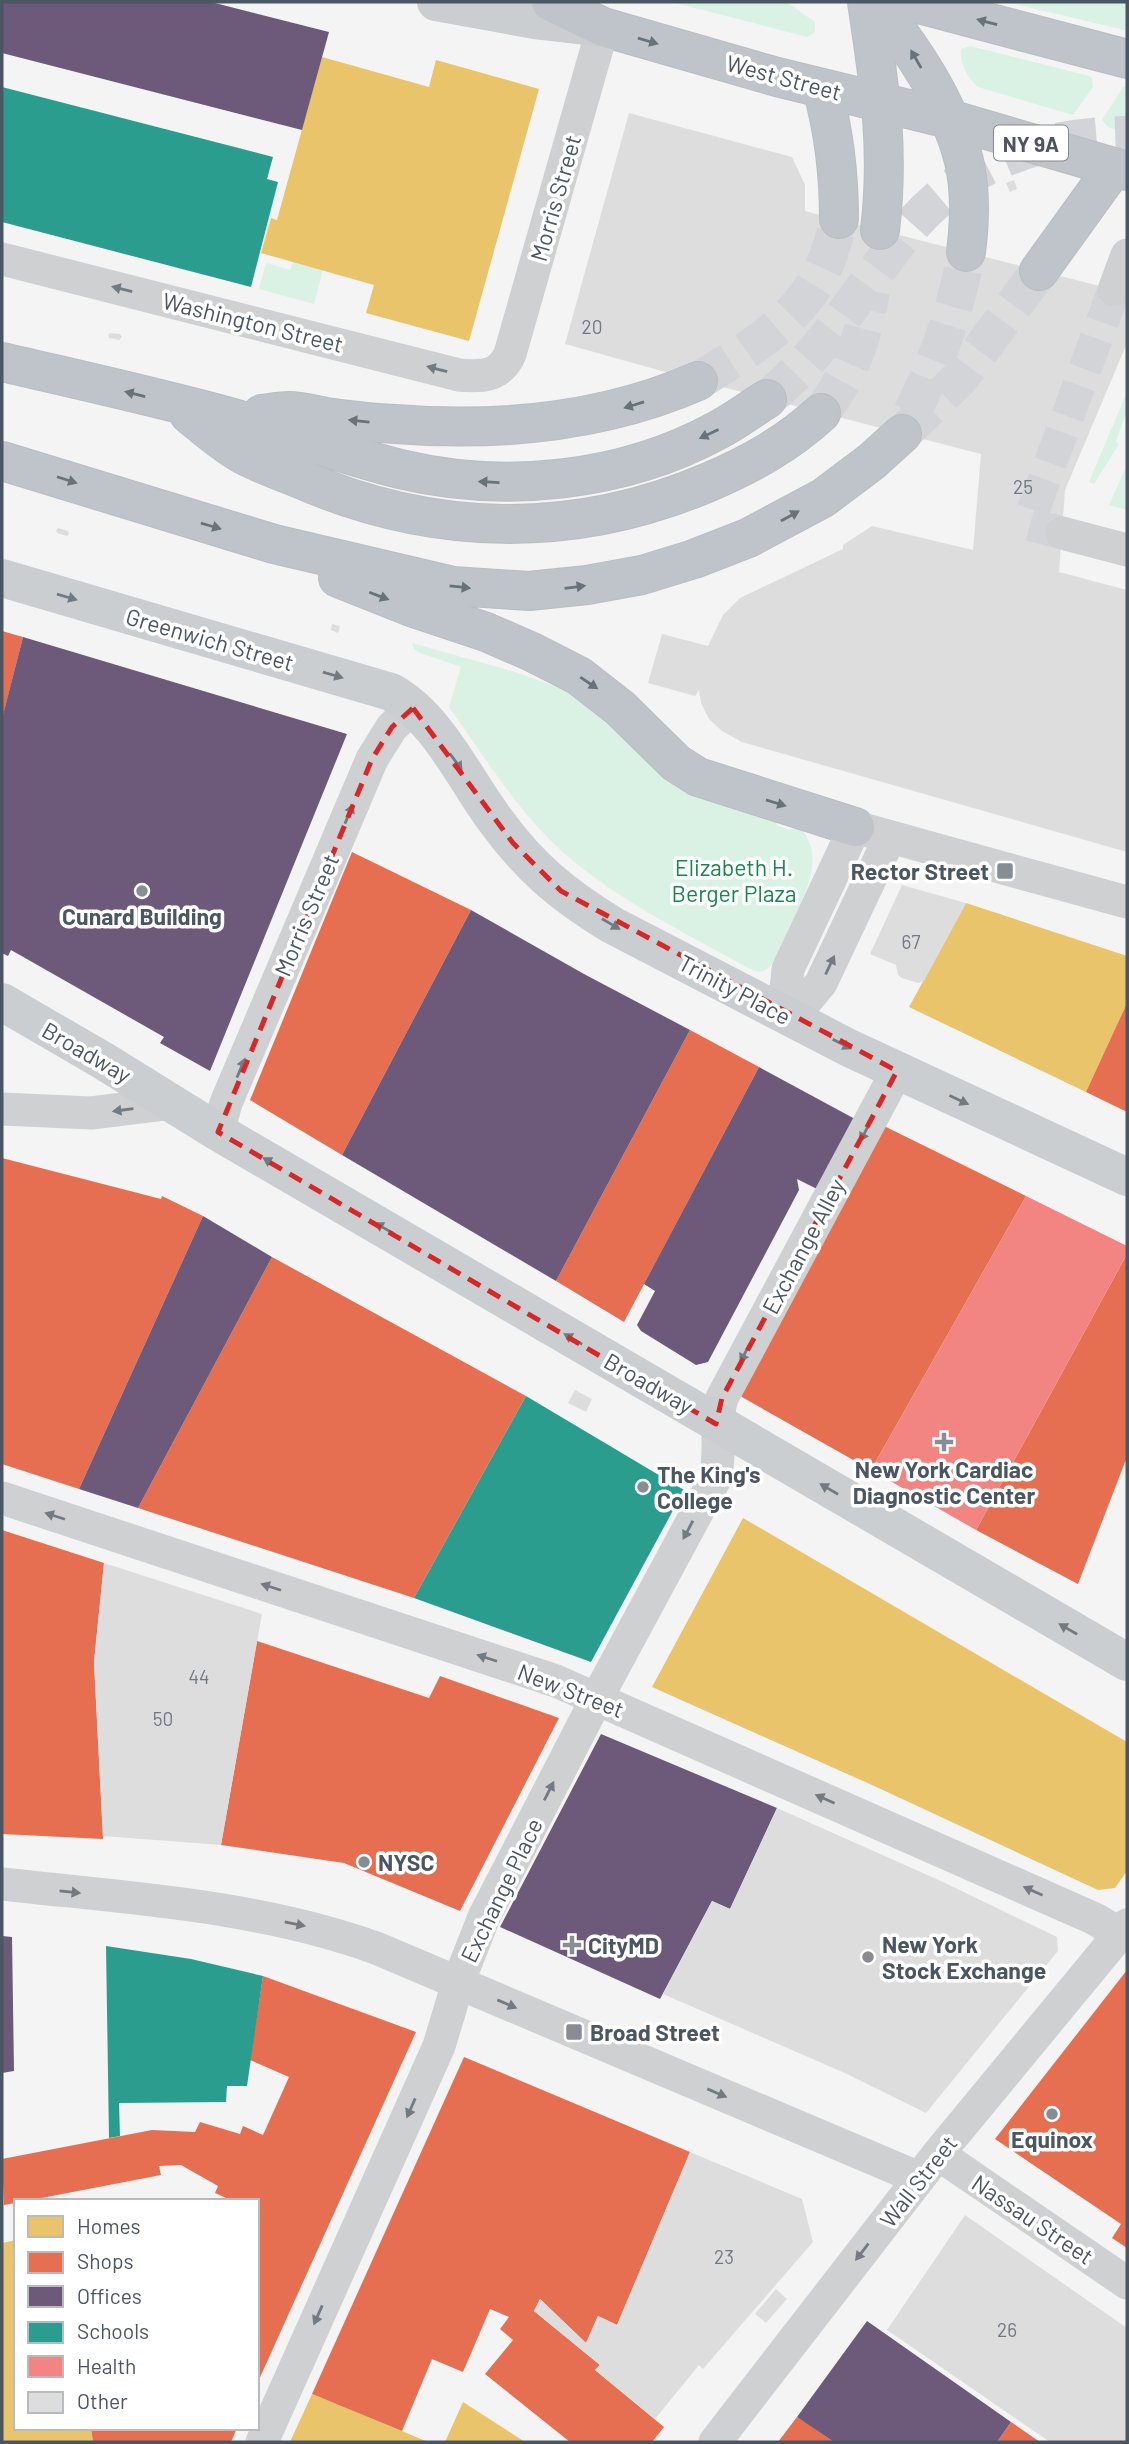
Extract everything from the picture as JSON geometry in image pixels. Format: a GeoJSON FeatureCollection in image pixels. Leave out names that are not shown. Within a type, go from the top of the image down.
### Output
{"type":"FeatureCollection","features":[{"type":"Feature","properties":{"kind":"highway"},"geometry":{"type":"LineString","coordinates":[[551,2],[603,27]]}},
{"type":"Feature","properties":{"kind":"highway"},"geometry":{"type":"LineString","coordinates":[[867,2],[882,103],[885,170],[880,230]]}},
{"type":"Feature","properties":{"kind":"highway"},"geometry":{"type":"LineString","coordinates":[[875,2],[902,36],[949,119],[964,163],[968,194],[970,218],[966,252]]}},
{"type":"Feature","properties":{"kind":"highway"},"geometry":{"type":"LineString","coordinates":[[911,2],[1127,59]]}},
{"type":"Feature","properties":{"kind":"highway","name":"West Street"},"geometry":{"type":"LineString","coordinates":[[603,27],[822,88],[949,119],[1121,169]]}},
{"type":"Feature","properties":{"kind":"highway"},"geometry":{"type":"LineString","coordinates":[[822,88],[832,122],[839,219]]}},
{"type":"Feature","properties":{"kind":"highway"},"geometry":{"type":"LineString","coordinates":[[1039,271],[1121,169]]}},
{"type":"Feature","properties":{"kind":"highway"},"geometry":{"type":"LineString","coordinates":[[2,362],[233,418],[402,469],[490,483],[572,477],[610,471],[648,459],[718,430],[767,399]]}},
{"type":"Feature","properties":{"kind":"highway"},"geometry":{"type":"LineString","coordinates":[[233,418],[289,411],[409,425],[554,421],[618,410],[669,394],[698,381]]}},
{"type":"Feature","properties":{"kind":"highway"},"geometry":{"type":"LineString","coordinates":[[179,406],[245,455],[333,494],[416,517],[510,525],[558,523],[602,515],[689,491],[770,453],[821,413]]}},
{"type":"Feature","properties":{"kind":"highway"},"geometry":{"type":"LineString","coordinates":[[2,461],[274,544],[453,586],[529,591],[615,581],[694,559],[748,538],[822,498],[871,462],[902,434]]}},
{"type":"Feature","properties":{"kind":"highway"},"geometry":{"type":"LineString","coordinates":[[274,544],[349,584],[486,632],[559,665],[601,691],[676,763],[698,777],[873,832]]}},
{"type":"Feature","properties":{"kind":"main road","name":"West Street"},"geometry":{"type":"LineString","coordinates":[[436,2],[516,17],[603,27]]}},
{"type":"Feature","properties":{"kind":"main road","name":"Greenwich Street"},"geometry":{"type":"LineString","coordinates":[[2,578],[380,688],[398,696],[413,708]]}},
{"type":"Feature","properties":{"kind":"main road","name":"Trinity Place"},"geometry":{"type":"LineString","coordinates":[[413,708],[428,724],[531,864],[561,891],[612,925],[897,1072],[1127,1177]]}},
{"type":"Feature","properties":{"kind":"main road","name":"Broadway"},"geometry":{"type":"LineString","coordinates":[[2,1002],[218,1132],[1127,1662]]}},
{"type":"Feature","properties":{"kind":"street","name":"Morris Street"},"geometry":{"type":"LineString","coordinates":[[502,367],[510,354],[603,27]]}},
{"type":"Feature","properties":{"kind":"street"},"geometry":{"type":"LineString","coordinates":[[1114,290],[1127,255]]}},
{"type":"Feature","properties":{"kind":"street","name":"Washington Street"},"geometry":{"type":"LineString","coordinates":[[2,259],[459,375],[486,376],[502,367]]}},
{"type":"Feature","properties":{"kind":"street"},"geometry":{"type":"LineString","coordinates":[[1062,533],[1127,551]]}},
{"type":"Feature","properties":{"kind":"street","name":"Morris Street"},"geometry":{"type":"LineString","coordinates":[[218,1132],[226,1103],[372,759],[392,727],[413,708]]}},
{"type":"Feature","properties":{"kind":"street"},"geometry":{"type":"LineString","coordinates":[[787,1016],[785,1000],[788,969],[873,832],[1127,902]]}},
{"type":"Feature","properties":{"kind":"street","name":"Exchange Alley"},"geometry":{"type":"LineString","coordinates":[[716,1424],[722,1398],[897,1072]]}},
{"type":"Feature","properties":{"kind":"street","name":"Broadway"},"geometry":{"type":"LineString","coordinates":[[2,1109],[91,1113],[172,1102]]}},
{"type":"Feature","properties":{"kind":"street","name":"Exchange Place"},"geometry":{"type":"LineString","coordinates":[[262,2442],[439,2046],[458,1983],[484,1917],[597,1698],[714,1481],[718,1469],[719,1448],[716,1424]]}},
{"type":"Feature","properties":{"kind":"street","name":"New Street"},"geometry":{"type":"LineString","coordinates":[[2,1499],[556,1681],[1124,1930]]}},
{"type":"Feature","properties":{"kind":"street"},"geometry":{"type":"LineString","coordinates":[[2,1884],[153,1901],[304,1925],[376,1948],[458,1983],[929,2166]]}},
{"type":"Feature","properties":{"kind":"street","name":"Wall Street"},"geometry":{"type":"LineString","coordinates":[[715,2442],[929,2166],[1124,1930]]}},
{"type":"Feature","properties":{"kind":"street","name":"Nassau Street"},"geometry":{"type":"LineString","coordinates":[[929,2166],[1127,2283]]}},
{"type":"Feature","properties":{"kind":"highlighted area"},"geometry":{"type":"Polygon","coordinates":[[[413,708],[513,843],[561,891],[897,1071],[722,1398],[716,1424],[218,1132],[372,759],[392,727],[413,708]]]}},
{"type":"Feature","properties":{"kind":"green space"},"geometry":{"type":"Polygon","coordinates":[[[672,2],[786,2],[815,22],[815,32],[807,37],[672,2]]]}},
{"type":"Feature","properties":{"kind":"green space"},"geometry":{"type":"Polygon","coordinates":[[[1006,2],[1127,2],[1127,30],[1124,30],[1006,2]]]}},
{"type":"Feature","properties":{"kind":"green space"},"geometry":{"type":"Polygon","coordinates":[[[970,46],[1089,76],[1092,78],[1093,87],[1073,115],[978,87],[968,75],[961,59],[961,49],[970,46]]]}},
{"type":"Feature","properties":{"kind":"green space"},"geometry":{"type":"Polygon","coordinates":[[[1127,86],[1127,134],[1108,127],[1102,120],[1123,87],[1127,86]]]}},
{"type":"Feature","properties":{"kind":"green space"},"geometry":{"type":"Polygon","coordinates":[[[293,262],[323,270],[314,304],[259,289],[266,263],[290,270],[293,262]]]}},
{"type":"Feature","properties":{"kind":"green space"},"geometry":{"type":"Polygon","coordinates":[[[1127,392],[1127,410],[1116,442],[1119,444],[1094,484],[1089,482],[1127,392]]]}},
{"type":"Feature","properties":{"kind":"green space"},"geometry":{"type":"Polygon","coordinates":[[[1127,465],[1127,510],[1109,505],[1127,465]]]}},
{"type":"Feature","properties":{"kind":"green space","name":"Elizabeth H. Berger Plaza"},"geometry":{"type":"Polygon","coordinates":[[[412,643],[512,671],[574,693],[775,821],[778,826],[790,830],[796,824],[806,836],[811,849],[810,876],[771,965],[761,972],[752,970],[632,903],[565,854],[517,802],[449,707],[461,667],[420,653],[414,649],[412,643]]]}},
{"type":"Feature","properties":{"kind":"building: Homes"},"geometry":{"type":"Polygon","coordinates":[[[322,57],[429,87],[436,60],[539,89],[469,341],[366,313],[374,285],[261,253],[271,218],[277,220],[322,57]]]}},
{"type":"Feature","properties":{"kind":"building: Homes"},"geometry":{"type":"Polygon","coordinates":[[[966,903],[1127,956],[1127,1003],[1086,1092],[909,1007],[966,903]]]}},
{"type":"Feature","properties":{"kind":"building: Homes"},"geometry":{"type":"Polygon","coordinates":[[[743,1518],[1127,1742],[1127,1871],[1115,1888],[1098,1890],[652,1687],[743,1518]]]}},
{"type":"Feature","properties":{"kind":"building: Homes"},"geometry":{"type":"Polygon","coordinates":[[[14,2240],[14,2430],[91,2430],[93,2442],[2,2442],[2,2243],[14,2240]]]}},
{"type":"Feature","properties":{"kind":"building: Homes"},"geometry":{"type":"Polygon","coordinates":[[[312,2394],[349,2409],[428,2442],[290,2442],[312,2394]]]}},
{"type":"Feature","properties":{"kind":"building: Homes"},"geometry":{"type":"Polygon","coordinates":[[[463,2402],[525,2442],[445,2442],[463,2402]]]}},
{"type":"Feature","properties":{"kind":"building: Shops"},"geometry":{"type":"Polygon","coordinates":[[[2,631],[23,637],[3,716],[2,716],[2,631]]]}},
{"type":"Feature","properties":{"kind":"building: Shops"},"geometry":{"type":"Polygon","coordinates":[[[352,852],[471,910],[342,1155],[250,1100],[352,852]]]}},
{"type":"Feature","properties":{"kind":"building: Shops"},"geometry":{"type":"Polygon","coordinates":[[[1127,1003],[1127,1112],[1086,1092],[1127,1003]]]}},
{"type":"Feature","properties":{"kind":"building: Shops"},"geometry":{"type":"Polygon","coordinates":[[[690,1030],[759,1067],[624,1322],[556,1281],[690,1030]]]}},
{"type":"Feature","properties":{"kind":"building: Shops"},"geometry":{"type":"Polygon","coordinates":[[[880,1124],[1026,1196],[871,1470],[733,1392],[880,1124]]]}},
{"type":"Feature","properties":{"kind":"building: Shops"},"geometry":{"type":"Polygon","coordinates":[[[2,1158],[161,1199],[162,1196],[203,1216],[79,1489],[2,1464],[2,1158]]]}},
{"type":"Feature","properties":{"kind":"building: Shops"},"geometry":{"type":"Polygon","coordinates":[[[1127,1254],[1127,1457],[1078,1584],[976,1530],[1127,1254]]]}},
{"type":"Feature","properties":{"kind":"building: Shops"},"geometry":{"type":"Polygon","coordinates":[[[272,1257],[526,1396],[414,1598],[138,1508],[272,1257]]]}},
{"type":"Feature","properties":{"kind":"building: Shops"},"geometry":{"type":"Polygon","coordinates":[[[2,1530],[104,1563],[94,1662],[103,1839],[2,1834],[2,1530]]]}},
{"type":"Feature","properties":{"kind":"building: Shops"},"geometry":{"type":"Polygon","coordinates":[[[257,1641],[429,1698],[440,1676],[559,1718],[460,1911],[344,1863],[221,1845],[257,1641]]]}},
{"type":"Feature","properties":{"kind":"building: Shops"},"geometry":{"type":"Polygon","coordinates":[[[1127,1970],[1127,2248],[1112,2238],[1121,2224],[995,2139],[1127,1970]]]}},
{"type":"Feature","properties":{"kind":"building: Shops"},"geometry":{"type":"Polygon","coordinates":[[[263,1976],[416,2032],[259,2380],[259,2199],[228,2199],[215,2193],[218,2186],[181,2165],[159,2166],[161,2175],[36,2199],[14,2199],[14,2203],[4,2205],[2,2159],[152,2130],[195,2132],[200,2122],[240,2134],[243,2126],[263,2135],[289,2077],[250,2060],[263,1976]]]}},
{"type":"Feature","properties":{"kind":"building: Shops"},"geometry":{"type":"Polygon","coordinates":[[[464,2057],[690,2152],[617,2325],[598,2316],[586,2343],[540,2299],[534,2311],[600,2365],[595,2370],[664,2427],[652,2442],[570,2442],[485,2374],[513,2340],[500,2329],[509,2317],[490,2309],[463,2372],[432,2359],[402,2431],[312,2394],[464,2057]]]}},
{"type":"Feature","properties":{"kind":"building: Shops"},"geometry":{"type":"Polygon","coordinates":[[[797,2417],[805,2422],[834,2442],[778,2442],[797,2417]]]}},
{"type":"Feature","properties":{"kind":"building: Shops"},"geometry":{"type":"Polygon","coordinates":[[[1011,2422],[1040,2442],[997,2442],[1011,2422]]]}},
{"type":"Feature","properties":{"kind":"building: Shops"},"geometry":{"type":"Polygon","coordinates":[[[91,2430],[236,2430],[231,2442],[93,2442],[91,2430]]]}},
{"type":"Feature","properties":{"kind":"building: Offices"},"geometry":{"type":"Polygon","coordinates":[[[2,2],[211,2],[329,32],[302,130],[2,53],[2,2]]]}},
{"type":"Feature","properties":{"kind":"building: Offices","name":"Cunard Building"},"geometry":{"type":"Polygon","coordinates":[[[23,637],[347,734],[210,1071],[160,1043],[164,1037],[11,950],[8,956],[2,953],[2,719],[23,637]]]}},
{"type":"Feature","properties":{"kind":"building: Offices"},"geometry":{"type":"Polygon","coordinates":[[[471,910],[690,1030],[556,1281],[342,1155],[471,910]]]}},
{"type":"Feature","properties":{"kind":"building: Offices"},"geometry":{"type":"Polygon","coordinates":[[[759,1067],[855,1119],[817,1189],[797,1179],[799,1190],[708,1362],[696,1365],[641,1331],[637,1325],[655,1291],[644,1284],[759,1067]]]}},
{"type":"Feature","properties":{"kind":"building: Offices"},"geometry":{"type":"Polygon","coordinates":[[[203,1216],[272,1257],[138,1508],[79,1489],[203,1216]]]}},
{"type":"Feature","properties":{"kind":"building: Offices"},"geometry":{"type":"Polygon","coordinates":[[[601,1734],[777,1808],[730,1909],[712,1901],[660,1999],[500,1927],[601,1734]]]}},
{"type":"Feature","properties":{"kind":"building: Offices"},"geometry":{"type":"Polygon","coordinates":[[[2,1936],[12,1937],[14,2071],[2,2073],[2,1936]]]}},
{"type":"Feature","properties":{"kind":"building: Offices"},"geometry":{"type":"Polygon","coordinates":[[[867,2321],[1011,2422],[997,2442],[834,2442],[797,2417],[867,2321]]]}},
{"type":"Feature","properties":{"kind":"building: Schools"},"geometry":{"type":"Polygon","coordinates":[[[2,87],[273,157],[267,179],[278,182],[251,287],[2,222],[2,87]]]}},
{"type":"Feature","properties":{"kind":"building: Schools"},"geometry":{"type":"Polygon","coordinates":[[[526,1396],[684,1490],[591,1662],[414,1598],[526,1396]]]}},
{"type":"Feature","properties":{"kind":"building: Schools"},"geometry":{"type":"Polygon","coordinates":[[[106,1946],[191,1959],[263,1976],[247,2086],[227,2086],[226,2102],[119,2103],[120,2136],[109,2138],[106,1946]]]}},
{"type":"Feature","properties":{"kind":"building: Health"},"geometry":{"type":"Polygon","coordinates":[[[1026,1196],[1127,1246],[1127,1254],[976,1530],[871,1470],[1026,1196]]]}},
{"type":"Feature","properties":{"kind":"building: Other"},"geometry":{"type":"Polygon","coordinates":[[[629,113],[792,157],[805,185],[805,211],[1127,293],[1127,343],[1065,490],[1059,572],[1127,590],[1127,852],[742,742],[722,731],[709,719],[701,703],[699,690],[695,696],[648,683],[662,634],[708,646],[723,615],[740,598],[843,549],[843,545],[872,526],[973,550],[981,454],[565,344],[629,113]]]}},
{"type":"Feature","properties":{"kind":"building: Other"},"geometry":{"type":"Polygon","coordinates":[[[1014,180],[1017,189],[1010,192],[1006,183],[1014,180]]]}},
{"type":"Feature","properties":{"kind":"building: Other"},"geometry":{"type":"Polygon","coordinates":[[[110,333],[120,334],[122,337],[119,340],[109,338],[110,333]]]}},
{"type":"Feature","properties":{"kind":"building: Other"},"geometry":{"type":"Polygon","coordinates":[[[58,528],[68,531],[69,534],[67,536],[57,533],[58,528]]]}},
{"type":"Feature","properties":{"kind":"building: Other"},"geometry":{"type":"Polygon","coordinates":[[[332,624],[340,626],[338,633],[331,630],[332,624]]]}},
{"type":"Feature","properties":{"kind":"building: Other"},"geometry":{"type":"Polygon","coordinates":[[[902,885],[966,903],[924,981],[918,983],[898,975],[896,965],[870,954],[902,885]]]}},
{"type":"Feature","properties":{"kind":"building: Other"},"geometry":{"type":"Polygon","coordinates":[[[575,1390],[592,1399],[586,1412],[568,1403],[575,1390]]]}},
{"type":"Feature","properties":{"kind":"building: Other"},"geometry":{"type":"Polygon","coordinates":[[[104,1563],[262,1614],[221,1845],[103,1836],[94,1662],[104,1563]]]}},
{"type":"Feature","properties":{"kind":"building: Other","name":"New York Stock Exchange"},"geometry":{"type":"Polygon","coordinates":[[[777,1808],[943,1882],[1057,1937],[1058,1951],[926,2113],[847,2074],[663,1994],[712,1901],[730,1909],[777,1808]]]}},
{"type":"Feature","properties":{"kind":"building: Other"},"geometry":{"type":"Polygon","coordinates":[[[690,2152],[802,2199],[813,2242],[703,2369],[699,2365],[655,2419],[595,2370],[600,2365],[534,2311],[540,2299],[586,2343],[598,2316],[617,2325],[690,2152]]]}},
{"type":"Feature","properties":{"kind":"building: Other"},"geometry":{"type":"Polygon","coordinates":[[[965,2215],[1127,2328],[1127,2442],[1050,2442],[887,2330],[965,2215]]]}},
{"type":"Feature","properties":{"kind":"building: Other"},"geometry":{"type":"Polygon","coordinates":[[[776,2289],[787,2299],[766,2323],[755,2314],[776,2289]]]}},
{"type":"Feature","properties":{"kind":"tunnel"},"geometry":{"type":"LineString","coordinates":[[767,399],[806,362],[903,236],[925,211],[949,190],[975,173],[1032,148],[1062,141],[1127,135]]}},
{"type":"Feature","properties":{"kind":"tunnel"},"geometry":{"type":"LineString","coordinates":[[698,381],[768,335],[799,306],[822,271],[839,219]]}},
{"type":"Feature","properties":{"kind":"tunnel"},"geometry":{"type":"LineString","coordinates":[[912,413],[945,334],[966,252]]}},
{"type":"Feature","properties":{"kind":"tunnel"},"geometry":{"type":"LineString","coordinates":[[902,434],[960,378],[1039,271]]}},
{"type":"Feature","properties":{"kind":"tunnel"},"geometry":{"type":"LineString","coordinates":[[1062,533],[1028,524],[1114,290]]}},
{"type":"Feature","properties":{"kind":"tunnel"},"geometry":{"type":"LineString","coordinates":[[821,413],[841,383],[854,355],[864,326],[871,291]]}},
{"type":"Feature","properties":{"kind":"place","name":"Rector Street"},"geometry":{"type":"Point","coordinates":[1005,871]}},
{"type":"Feature","properties":{"kind":"place","name":"Cunard Building"},"geometry":{"type":"Point","coordinates":[142,891]}},
{"type":"Feature","properties":{"kind":"place","name":"New York Cardiac Diagnostic Center"},"geometry":{"type":"Point","coordinates":[944,1442]}},
{"type":"Feature","properties":{"kind":"place","name":"The King's College"},"geometry":{"type":"Point","coordinates":[643,1487]}},
{"type":"Feature","properties":{"kind":"place","name":"NYSC"},"geometry":{"type":"Point","coordinates":[364,1862]}},
{"type":"Feature","properties":{"kind":"place","name":"CityMD"},"geometry":{"type":"Point","coordinates":[572,1945]}},
{"type":"Feature","properties":{"kind":"place","name":"New York Stock Exchange"},"geometry":{"type":"Point","coordinates":[868,1957]}},
{"type":"Feature","properties":{"kind":"place","name":"Broad Street"},"geometry":{"type":"Point","coordinates":[574,2032]}},
{"type":"Feature","properties":{"kind":"place","name":"Equinox"},"geometry":{"type":"Point","coordinates":[1052,2114]}}]}
